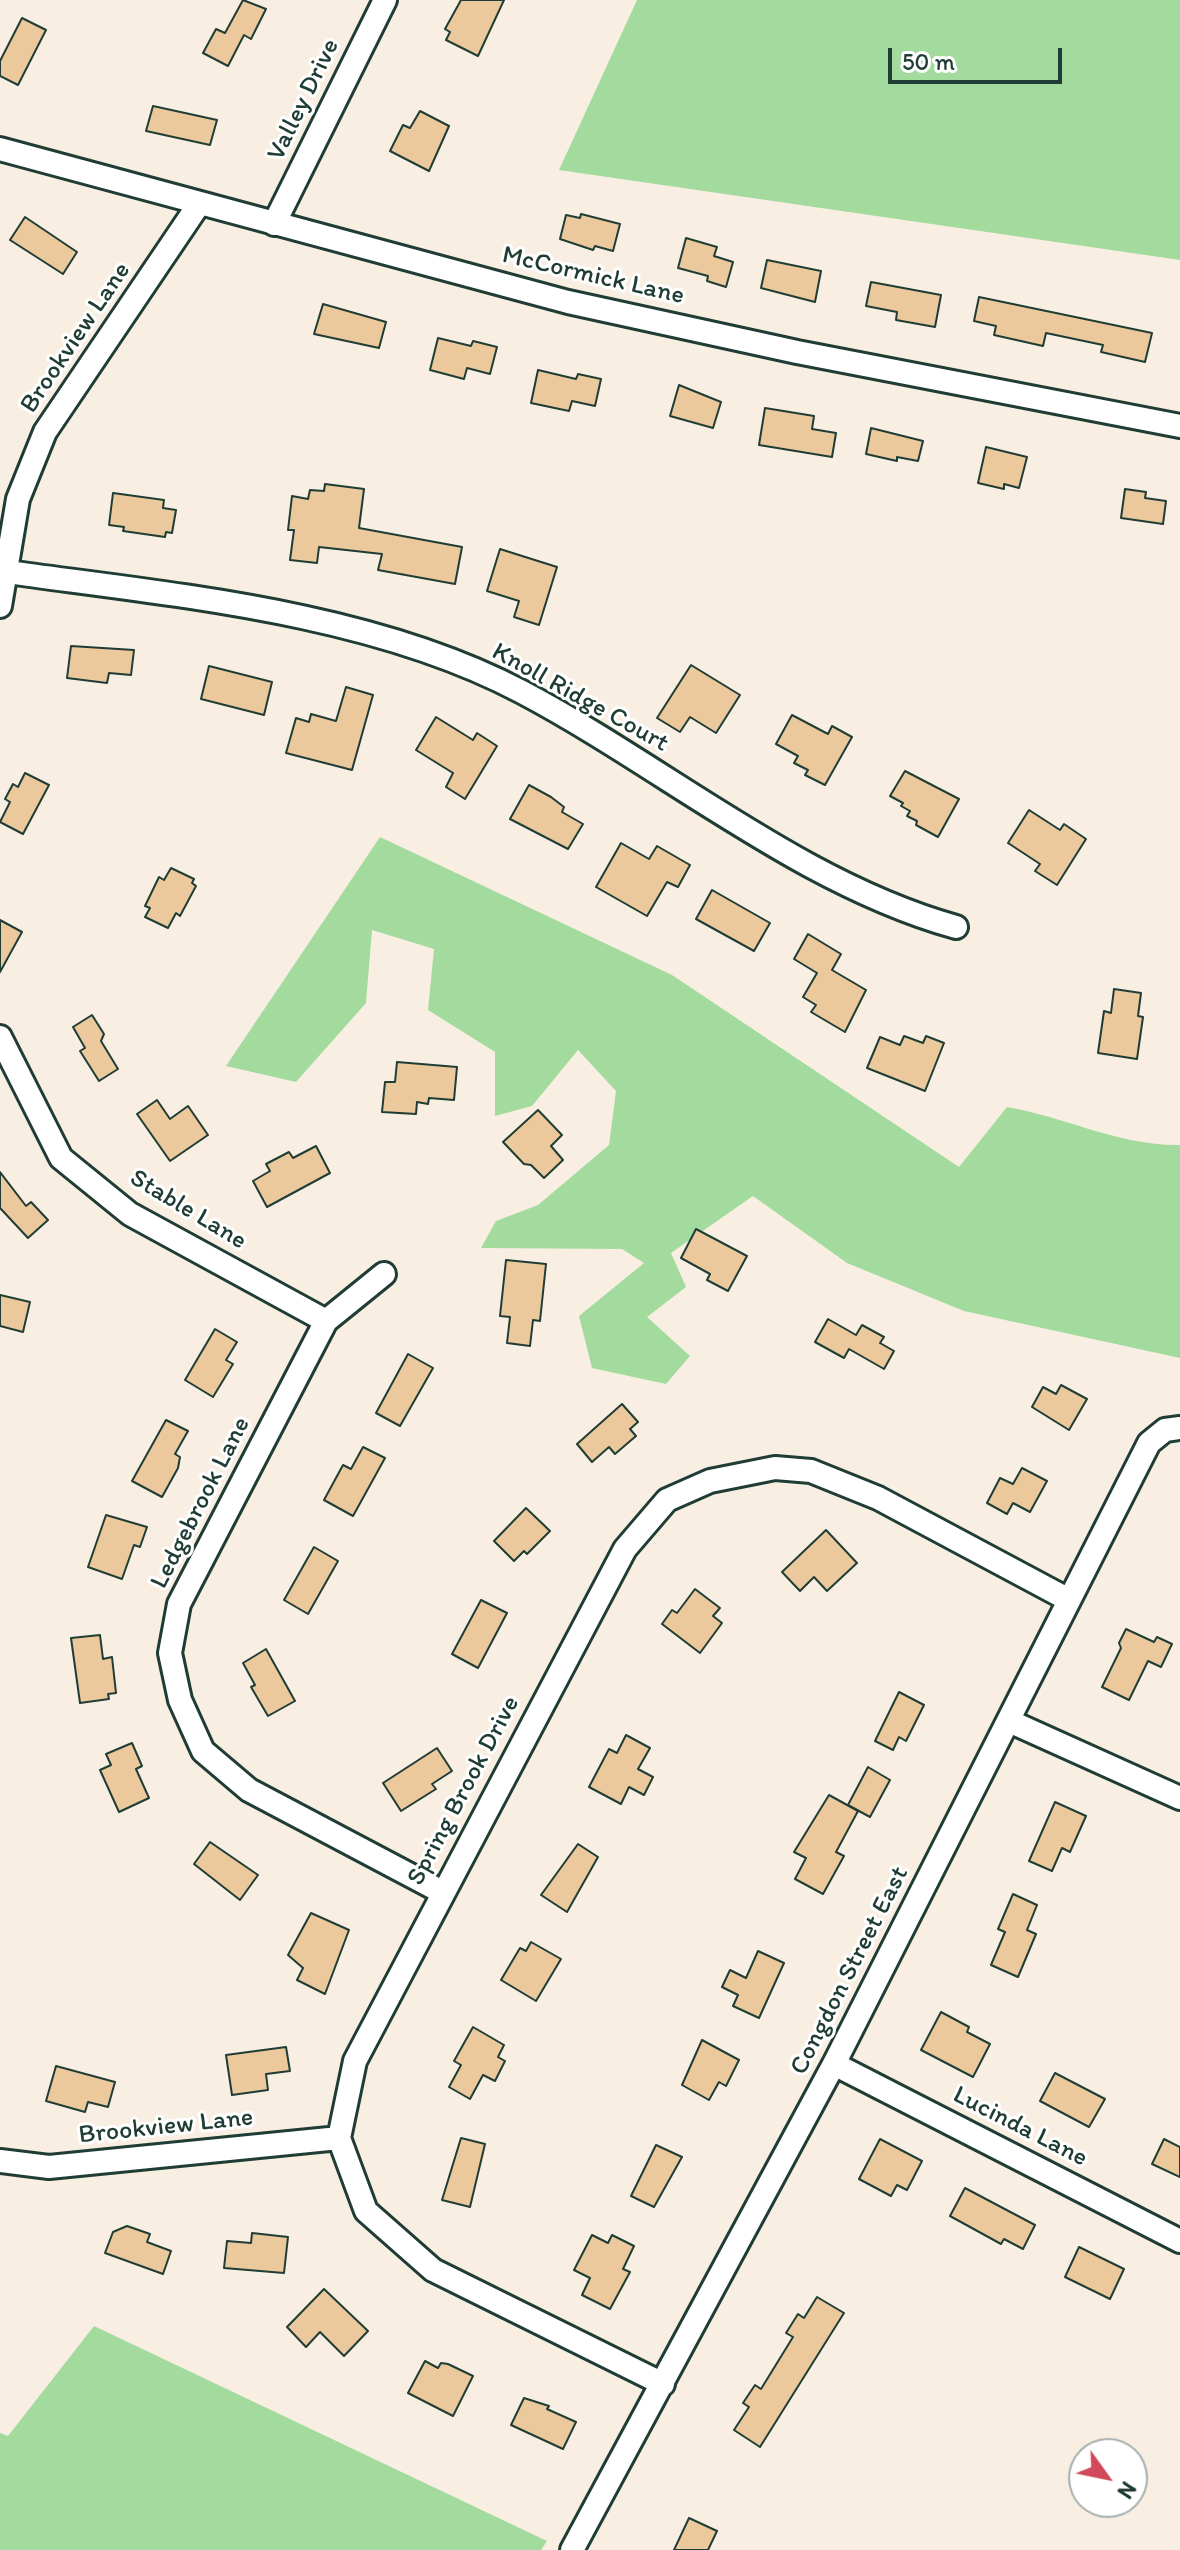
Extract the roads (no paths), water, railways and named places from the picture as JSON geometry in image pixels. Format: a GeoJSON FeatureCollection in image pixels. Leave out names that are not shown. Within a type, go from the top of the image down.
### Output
{"type":"FeatureCollection","features":[{"type":"Feature","properties":{"kind":"street","name":"Valley Drive"},"geometry":{"type":"LineString","coordinates":[[274,224],[385,0]]}},
{"type":"Feature","properties":{"kind":"street","name":"McCormick Lane"},"geometry":{"type":"LineString","coordinates":[[0,149],[568,302],[797,352],[1180,426]]}},
{"type":"Feature","properties":{"kind":"street","name":"Brookview Lane"},"geometry":{"type":"LineString","coordinates":[[0,606],[18,499],[45,432],[199,204]]}},
{"type":"Feature","properties":{"kind":"street","name":"Knoll Ridge Court"},"geometry":{"type":"LineString","coordinates":[[7,572],[250,605],[431,652],[521,692],[836,878],[893,906],[956,927]]}},
{"type":"Feature","properties":{"kind":"street","name":"Stable Lane"},"geometry":{"type":"LineString","coordinates":[[0,1037],[61,1158],[130,1214],[326,1321]]}},
{"type":"Feature","properties":{"kind":"street","name":"Ledgebrook Lane"},"geometry":{"type":"LineString","coordinates":[[384,1274],[326,1321],[179,1604],[170,1653],[180,1700],[203,1751],[249,1790],[442,1892]]}},
{"type":"Feature","properties":{"kind":"street","name":"Congdon Street East"},"geometry":{"type":"LineString","coordinates":[[572,2550],[834,2064],[1149,1443],[1165,1430],[1180,1428]]}},
{"type":"Feature","properties":{"kind":"street","name":"Spring Brook Drive"},"geometry":{"type":"LineString","coordinates":[[339,2138],[355,2061],[625,1549],[667,1500],[710,1481],[738,1474],[775,1468],[811,1471],[878,1498],[1069,1600]]}},
{"type":"Feature","properties":{"kind":"street"},"geometry":{"type":"LineString","coordinates":[[1009,1721],[1180,1798]]}},
{"type":"Feature","properties":{"kind":"street","name":"Lucinda Lane"},"geometry":{"type":"LineString","coordinates":[[834,2064],[1180,2241]]}},
{"type":"Feature","properties":{"kind":"street","name":"Brookview Lane"},"geometry":{"type":"LineString","coordinates":[[0,2161],[49,2167],[339,2138]]}},
{"type":"Feature","properties":{"kind":"street"},"geometry":{"type":"LineString","coordinates":[[339,2138],[366,2211],[433,2270],[663,2384]]}}]}
